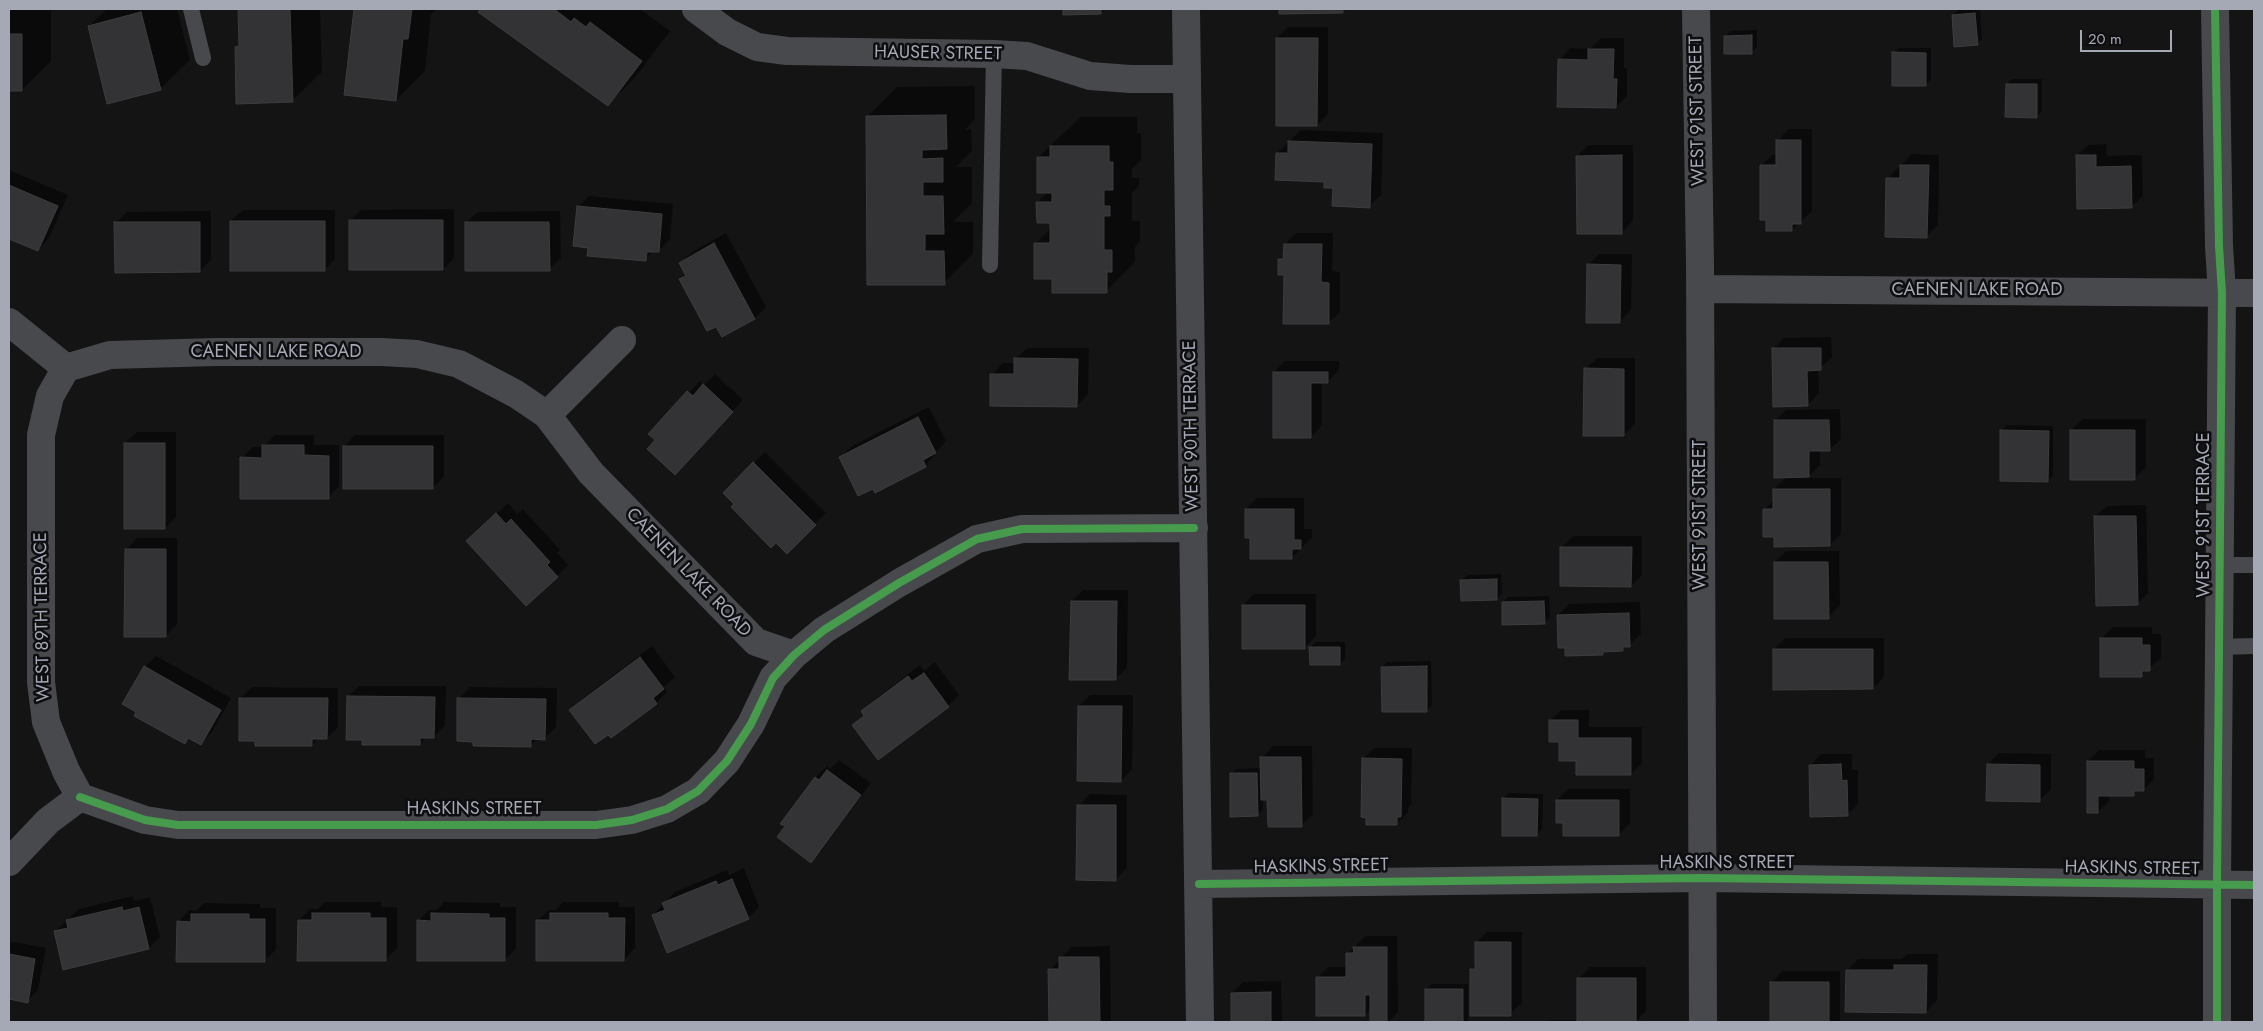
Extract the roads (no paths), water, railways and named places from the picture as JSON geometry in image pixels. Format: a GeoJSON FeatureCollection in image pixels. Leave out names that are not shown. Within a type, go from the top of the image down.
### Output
{"type":"FeatureCollection","features":[{"type":"Feature","properties":{"kind":"street","name":"HAUSER STREET"},"geometry":{"type":"LineString","coordinates":[[696,9],[727,32],[758,47],[787,51],[1027,56],[1090,76],[1130,79],[1187,79]]}},
{"type":"Feature","properties":{"kind":"street","name":"WEST 90TH TERRACE"},"geometry":{"type":"LineString","coordinates":[[1186,9],[1200,1022]]}},
{"type":"Feature","properties":{"kind":"street","name":"WEST 91ST STREET"},"geometry":{"type":"LineString","coordinates":[[1696,9],[1700,289],[1703,1022]]}},
{"type":"Feature","properties":{"kind":"street","name":"WEST 91ST TERRACE"},"geometry":{"type":"LineString","coordinates":[[2215,9],[2219,246],[2222,293],[2217,885],[2218,1022]]}},
{"type":"Feature","properties":{"kind":"street","name":"CAENEN LAKE ROAD"},"geometry":{"type":"LineString","coordinates":[[1700,289],[2254,293]]}},
{"type":"Feature","properties":{"kind":"street"},"geometry":{"type":"LineString","coordinates":[[9,322],[66,368]]}},
{"type":"Feature","properties":{"kind":"street"},"geometry":{"type":"LineString","coordinates":[[547,415],[622,340]]}},
{"type":"Feature","properties":{"kind":"street","name":"CAENEN LAKE ROAD"},"geometry":{"type":"LineString","coordinates":[[66,368],[110,355],[216,352],[382,352],[417,354],[459,364],[516,394],[547,415],[591,473],[756,642],[794,655]]}},
{"type":"Feature","properties":{"kind":"street","name":"WEST 89TH TERRACE"},"geometry":{"type":"LineString","coordinates":[[66,368],[50,396],[41,435],[41,682],[46,722],[66,772],[80,797]]}},
{"type":"Feature","properties":{"kind":"street"},"geometry":{"type":"LineString","coordinates":[[794,655],[824,630],[841,619],[899,583],[977,539],[1022,529],[1194,528]]}},
{"type":"Feature","properties":{"kind":"street","name":"HASKINS STREET"},"geometry":{"type":"LineString","coordinates":[[80,797],[145,820],[178,825],[596,825],[632,820],[666,809],[698,791],[727,761],[751,724],[773,678],[794,655]]}},
{"type":"Feature","properties":{"kind":"street"},"geometry":{"type":"LineString","coordinates":[[9,862],[48,821],[80,797]]}},
{"type":"Feature","properties":{"kind":"street","name":"HASKINS STREET"},"geometry":{"type":"LineString","coordinates":[[1199,884],[1703,878],[2254,885]]}},
{"type":"Feature","properties":{"kind":"lane"},"geometry":{"type":"LineString","coordinates":[[191,9],[203,58]]}},
{"type":"Feature","properties":{"kind":"lane"},"geometry":{"type":"LineString","coordinates":[[990,266],[994,54]]}},
{"type":"Feature","properties":{"kind":"lane"},"geometry":{"type":"LineString","coordinates":[[2220,565],[2254,565]]}},
{"type":"Feature","properties":{"kind":"lane"},"geometry":{"type":"LineString","coordinates":[[2219,647],[2254,646]]}}]}
